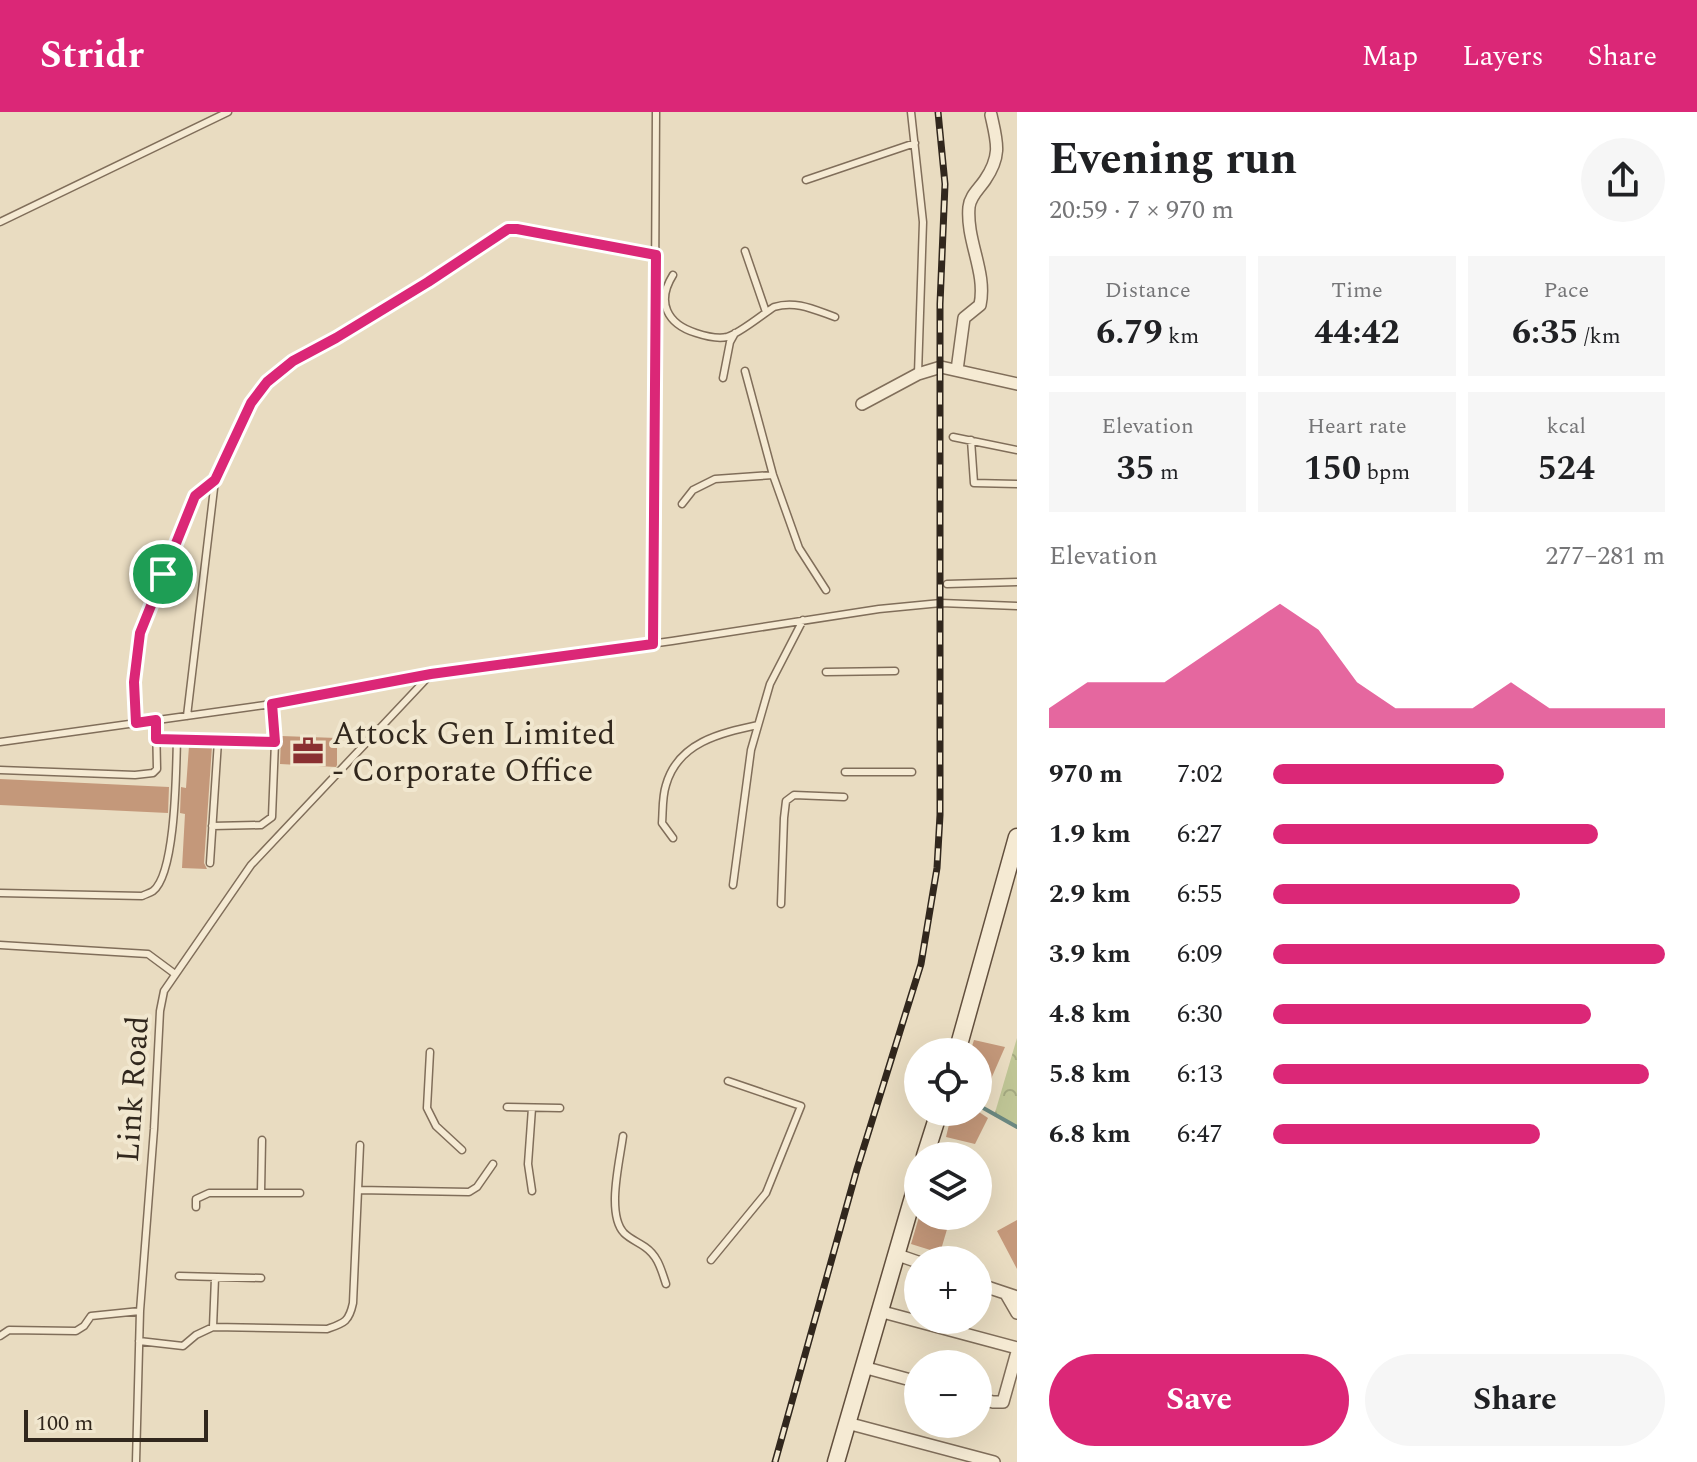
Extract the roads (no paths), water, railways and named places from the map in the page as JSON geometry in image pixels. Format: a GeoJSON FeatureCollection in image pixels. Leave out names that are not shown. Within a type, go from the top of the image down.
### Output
{"type":"FeatureCollection","features":[{"type":"Feature","properties":{"kind":"street"},"geometry":{"type":"LineString","coordinates":[[957,370],[964,318],[980,305],[982,297],[969,209],[970,200],[991,170],[998,147],[991,115]]}},
{"type":"Feature","properties":{"kind":"street"},"geometry":{"type":"LineString","coordinates":[[862,404],[918,374],[941,367],[1017,384]]}},
{"type":"Feature","properties":{"kind":"street"},"geometry":{"type":"LineString","coordinates":[[961,1038],[1017,837]]}},
{"type":"Feature","properties":{"kind":"street"},"geometry":{"type":"LineString","coordinates":[[836,1462],[904,1225]]}},
{"type":"Feature","properties":{"kind":"street"},"geometry":{"type":"LineString","coordinates":[[895,1254],[904,1257]]}},
{"type":"Feature","properties":{"kind":"street"},"geometry":{"type":"LineString","coordinates":[[992,1289],[1012,1295],[1017,1313]]}},
{"type":"Feature","properties":{"kind":"street"},"geometry":{"type":"LineString","coordinates":[[879,1311],[1017,1350],[1003,1402],[992,1402]]}},
{"type":"Feature","properties":{"kind":"street"},"geometry":{"type":"LineString","coordinates":[[863,1367],[904,1378]]}},
{"type":"Feature","properties":{"kind":"street"},"geometry":{"type":"LineString","coordinates":[[847,1423],[994,1462]]}},
{"type":"Feature","properties":{"kind":"lane"},"geometry":{"type":"LineString","coordinates":[[0,222],[228,112]]}},
{"type":"Feature","properties":{"kind":"lane"},"geometry":{"type":"LineString","coordinates":[[653,644],[656,112]]}},
{"type":"Feature","properties":{"kind":"lane"},"geometry":{"type":"LineString","coordinates":[[911,112],[923,222],[918,374]]}},
{"type":"Feature","properties":{"kind":"lane"},"geometry":{"type":"LineString","coordinates":[[806,180],[915,143]]}},
{"type":"Feature","properties":{"kind":"lane"},"geometry":{"type":"LineString","coordinates":[[187,716],[215,480],[251,403],[267,382],[293,361],[428,282],[508,229],[656,255]]}},
{"type":"Feature","properties":{"kind":"lane"},"geometry":{"type":"LineString","coordinates":[[745,251],[766,312]]}},
{"type":"Feature","properties":{"kind":"lane"},"geometry":{"type":"LineString","coordinates":[[673,275],[667,285],[665,301],[674,322],[704,336],[726,337],[774,307],[790,304],[835,317]]}},
{"type":"Feature","properties":{"kind":"lane"},"geometry":{"type":"LineString","coordinates":[[723,378],[730,342],[735,333]]}},
{"type":"Feature","properties":{"kind":"lane"},"geometry":{"type":"LineString","coordinates":[[745,371],[773,475],[799,548],[826,590]]}},
{"type":"Feature","properties":{"kind":"lane"},"geometry":{"type":"LineString","coordinates":[[953,437],[1017,450]]}},
{"type":"Feature","properties":{"kind":"lane"},"geometry":{"type":"LineString","coordinates":[[971,440],[974,483],[1017,484]]}},
{"type":"Feature","properties":{"kind":"lane"},"geometry":{"type":"LineString","coordinates":[[682,504],[693,490],[715,479],[773,475]]}},
{"type":"Feature","properties":{"kind":"lane"},"geometry":{"type":"LineString","coordinates":[[136,723],[134,682],[140,633],[195,496],[215,480]]}},
{"type":"Feature","properties":{"kind":"lane"},"geometry":{"type":"LineString","coordinates":[[947,584],[1017,582]]}},
{"type":"Feature","properties":{"kind":"lane"},"geometry":{"type":"LineString","coordinates":[[0,742],[272,704],[431,674],[803,620],[941,603],[1017,606]]}},
{"type":"Feature","properties":{"kind":"lane"},"geometry":{"type":"LineString","coordinates":[[733,885],[751,750],[770,684],[803,620]]}},
{"type":"Feature","properties":{"kind":"lane"},"geometry":{"type":"LineString","coordinates":[[826,672],[895,671]]}},
{"type":"Feature","properties":{"kind":"lane","name":"Link Road"},"geometry":{"type":"LineString","coordinates":[[136,1462],[140,1311],[160,1011],[164,991],[251,865],[431,674]]}},
{"type":"Feature","properties":{"kind":"lane"},"geometry":{"type":"LineString","coordinates":[[212,826],[261,825],[270,820],[275,742],[272,704]]}},
{"type":"Feature","properties":{"kind":"lane"},"geometry":{"type":"LineString","coordinates":[[0,770],[153,773],[157,769],[156,720]]}},
{"type":"Feature","properties":{"kind":"lane"},"geometry":{"type":"LineString","coordinates":[[673,838],[662,823],[665,786],[673,769],[692,747],[712,736],[758,725]]}},
{"type":"Feature","properties":{"kind":"lane"},"geometry":{"type":"LineString","coordinates":[[156,739],[275,742]]}},
{"type":"Feature","properties":{"kind":"lane"},"geometry":{"type":"LineString","coordinates":[[0,893],[142,896],[154,891],[163,877],[170,848],[177,739]]}},
{"type":"Feature","properties":{"kind":"lane"},"geometry":{"type":"LineString","coordinates":[[210,863],[218,741]]}},
{"type":"Feature","properties":{"kind":"lane"},"geometry":{"type":"LineString","coordinates":[[845,772],[912,772]]}},
{"type":"Feature","properties":{"kind":"lane"},"geometry":{"type":"LineString","coordinates":[[781,904],[786,801],[794,795],[844,797]]}},
{"type":"Feature","properties":{"kind":"lane"},"geometry":{"type":"LineString","coordinates":[[0,945],[148,954],[175,974]]}},
{"type":"Feature","properties":{"kind":"lane"},"geometry":{"type":"LineString","coordinates":[[430,1052],[427,1108],[436,1126],[462,1150]]}},
{"type":"Feature","properties":{"kind":"lane"},"geometry":{"type":"LineString","coordinates":[[711,1260],[766,1193],[801,1106],[728,1081]]}},
{"type":"Feature","properties":{"kind":"lane"},"geometry":{"type":"LineString","coordinates":[[507,1107],[560,1108]]}},
{"type":"Feature","properties":{"kind":"lane"},"geometry":{"type":"LineString","coordinates":[[532,1108],[528,1164],[532,1191]]}},
{"type":"Feature","properties":{"kind":"lane"},"geometry":{"type":"LineString","coordinates":[[623,1136],[614,1202],[617,1218],[622,1232],[646,1247],[658,1259],[666,1284]]}},
{"type":"Feature","properties":{"kind":"lane"},"geometry":{"type":"LineString","coordinates":[[261,1192],[262,1140]]}},
{"type":"Feature","properties":{"kind":"lane"},"geometry":{"type":"LineString","coordinates":[[139,1341],[183,1346],[213,1327],[327,1329],[344,1322],[350,1315],[353,1303],[360,1145]]}},
{"type":"Feature","properties":{"kind":"lane"},"geometry":{"type":"LineString","coordinates":[[358,1190],[469,1192],[477,1187],[493,1164]]}},
{"type":"Feature","properties":{"kind":"lane"},"geometry":{"type":"LineString","coordinates":[[196,1207],[196,1199],[209,1193],[300,1193]]}},
{"type":"Feature","properties":{"kind":"lane"},"geometry":{"type":"LineString","coordinates":[[179,1276],[261,1278]]}},
{"type":"Feature","properties":{"kind":"lane"},"geometry":{"type":"LineString","coordinates":[[213,1327],[215,1278]]}},
{"type":"Feature","properties":{"kind":"lane"},"geometry":{"type":"LineString","coordinates":[[0,1336],[9,1330],[76,1331],[91,1316],[140,1311]]}},
{"type":"Feature","properties":{"kind":"waterway"},"geometry":{"type":"LineString","coordinates":[[992,1113],[1017,1127]]}},
{"type":"Feature","properties":{"kind":"railway"},"geometry":{"type":"LineString","coordinates":[[775,1462],[857,1169],[921,964],[937,868],[940,815],[940,304],[945,184],[938,112]]}},
{"type":"Feature","properties":{"kind":"place","name":"Attock Gen Limited - Corporate Office"},"geometry":{"type":"Point","coordinates":[308,751]}}]}
